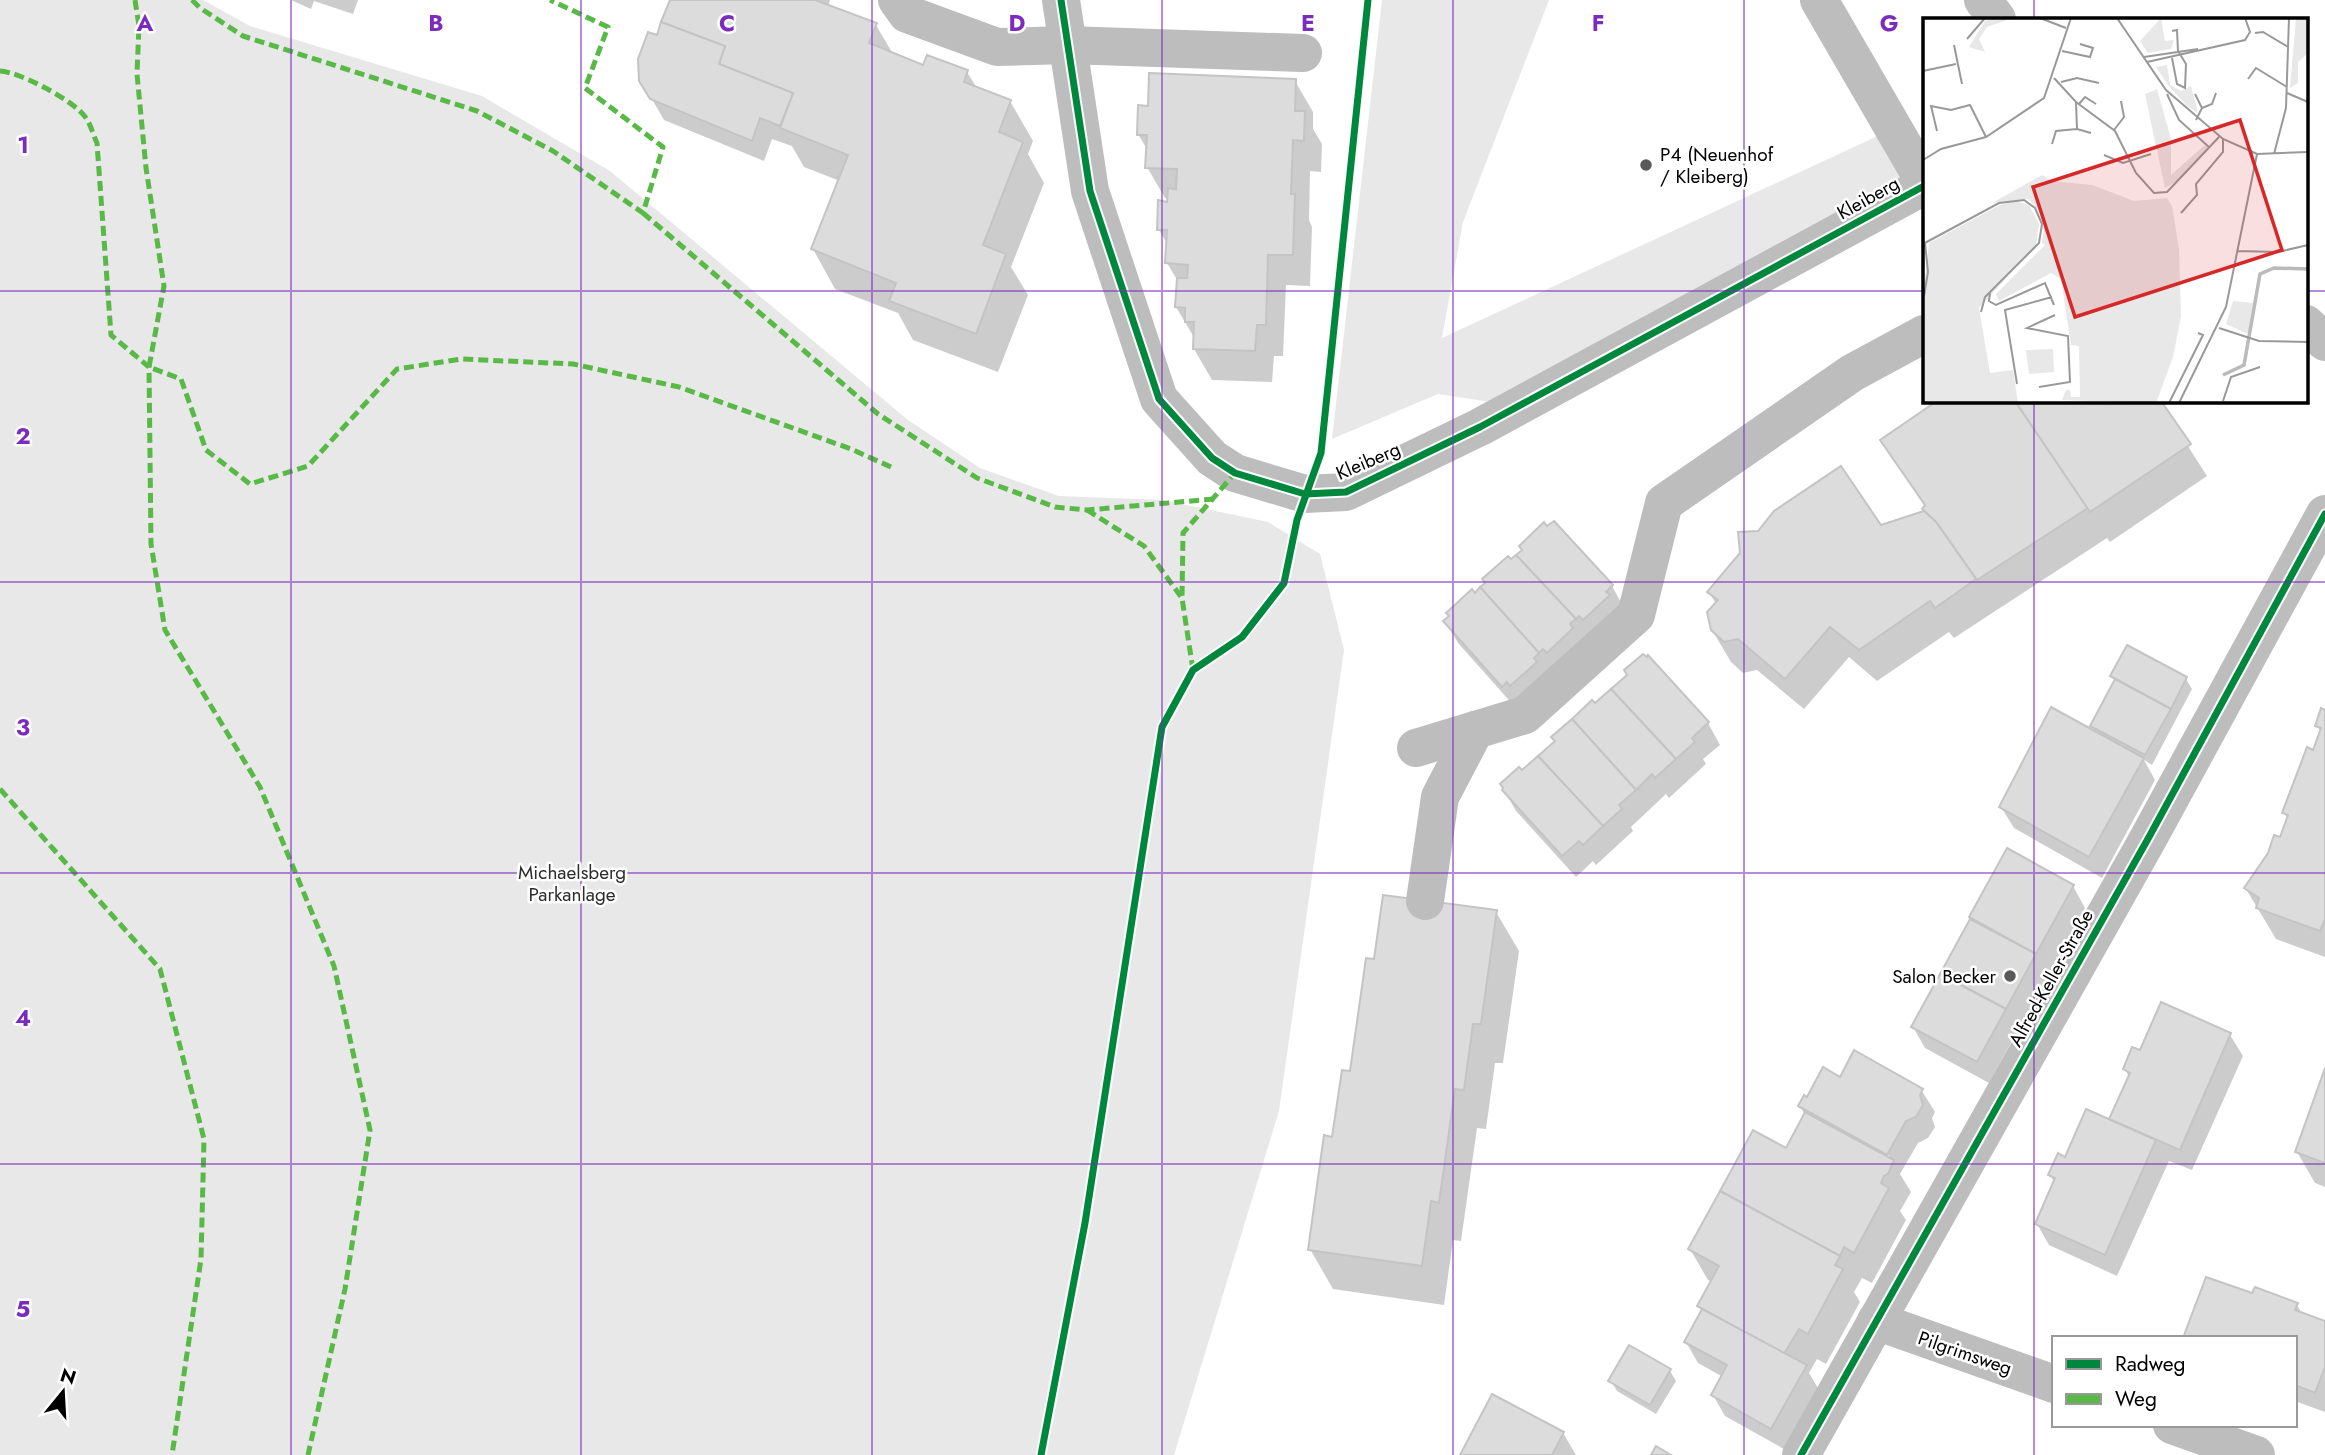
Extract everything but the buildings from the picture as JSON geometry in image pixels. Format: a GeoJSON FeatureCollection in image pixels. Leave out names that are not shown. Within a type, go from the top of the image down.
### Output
{"type":"FeatureCollection","features":[{"type":"Feature","properties":{"kind":"street"},"geometry":{"type":"LineString","coordinates":[[897,0],[907,14],[997,47],[1068,45],[1303,53]]}},
{"type":"Feature","properties":{"kind":"street","name":"Kleiberg"},"geometry":{"type":"LineString","coordinates":[[1061,0],[1090,191],[1159,399],[1212,458],[1235,473],[1306,494],[1346,492],[1480,427],[1923,184]]}},
{"type":"Feature","properties":{"kind":"street"},"geometry":{"type":"LineString","coordinates":[[1819,0],[1923,181]]}},
{"type":"Feature","properties":{"kind":"street"},"geometry":{"type":"LineString","coordinates":[[1983,0],[1996,18]]}},
{"type":"Feature","properties":{"kind":"street"},"geometry":{"type":"LineString","coordinates":[[2308,326],[2325,342]]}},
{"type":"Feature","properties":{"kind":"street"},"geometry":{"type":"LineString","coordinates":[[1416,748],[1525,715],[1636,615],[1664,503],[1852,373],[1923,335]]}},
{"type":"Feature","properties":{"kind":"street","name":"Alfred-Keller-Straße"},"geometry":{"type":"LineString","coordinates":[[1801,1455],[2149,837],[2325,514]]}},
{"type":"Feature","properties":{"kind":"street"},"geometry":{"type":"LineString","coordinates":[[1425,901],[1440,797],[1475,730]]}},
{"type":"Feature","properties":{"kind":"street","name":"Pilgrimsweg"},"geometry":{"type":"LineString","coordinates":[[1875,1321],[2052,1383]]}},
{"type":"Feature","properties":{"kind":"street"},"geometry":{"type":"LineString","coordinates":[[2178,1427],[2256,1455]]}},
{"type":"Feature","properties":{"kind":"green space","name":"Michaelsberg Parkanlage"},"geometry":{"type":"Polygon","coordinates":[[[0,0],[203,0],[250,26],[482,96],[610,171],[908,420],[980,468],[1059,496],[1163,500],[1268,522],[1320,554],[1344,650],[1279,1111],[1174,1455],[0,1455],[0,0]]]}},
{"type":"Feature","properties":{"kind":"green space"},"geometry":{"type":"Polygon","coordinates":[[[1382,0],[1549,0],[1463,222],[1442,338],[1884,133],[1910,174],[1504,404],[1438,394],[1332,439],[1382,0]]]}},
{"type":"Feature","properties":{"kind":"marked path"},"geometry":{"type":"LineString","coordinates":[[135,0],[139,26],[137,74],[146,168],[164,286],[149,367],[181,379],[206,450],[250,484],[308,466],[397,369],[461,359],[573,364],[679,387],[851,449],[891,467]]}},
{"type":"Feature","properties":{"kind":"marked path"},"geometry":{"type":"LineString","coordinates":[[192,0],[243,36],[477,111],[553,151],[643,213],[663,147],[585,88],[608,27],[550,0]]}},
{"type":"Feature","properties":{"kind":"marked path"},"geometry":{"type":"LineString","coordinates":[[0,71],[33,82],[71,104],[86,118],[97,143],[111,335],[149,367],[151,544],[165,630],[260,787],[334,966],[370,1130],[345,1289],[308,1455]]}},
{"type":"Feature","properties":{"kind":"marked path"},"geometry":{"type":"LineString","coordinates":[[643,213],[878,414],[977,478],[1055,507],[1087,510],[1214,499]]}},
{"type":"Feature","properties":{"kind":"marked path"},"geometry":{"type":"LineString","coordinates":[[1193,670],[1182,598],[1183,533],[1235,473]]}},
{"type":"Feature","properties":{"kind":"marked path"},"geometry":{"type":"LineString","coordinates":[[1087,510],[1144,546],[1182,598]]}},
{"type":"Feature","properties":{"kind":"marked path"},"geometry":{"type":"LineString","coordinates":[[0,789],[160,969],[204,1139],[201,1259],[172,1455]]}},
{"type":"Feature","properties":{"kind":"cycle path"},"geometry":{"type":"LineString","coordinates":[[1061,0],[1090,191],[1159,399],[1212,458],[1235,473],[1305,494],[1346,492],[1480,427],[1923,187]]}},
{"type":"Feature","properties":{"kind":"cycle path"},"geometry":{"type":"LineString","coordinates":[[1041,1455],[1085,1223],[1162,727],[1193,670],[1242,637],[1284,583],[1297,520],[1321,453],[1368,0]]}},
{"type":"Feature","properties":{"kind":"cycle path"},"geometry":{"type":"LineString","coordinates":[[1801,1455],[2149,837],[2325,514]]}},
{"type":"Feature","properties":{"kind":"place","name":"P4 (Neuenhof / Kleiberg)"},"geometry":{"type":"Point","coordinates":[1646,165]}},
{"type":"Feature","properties":{"kind":"place","name":"Salon Becker"},"geometry":{"type":"Point","coordinates":[2010,976]}}]}
